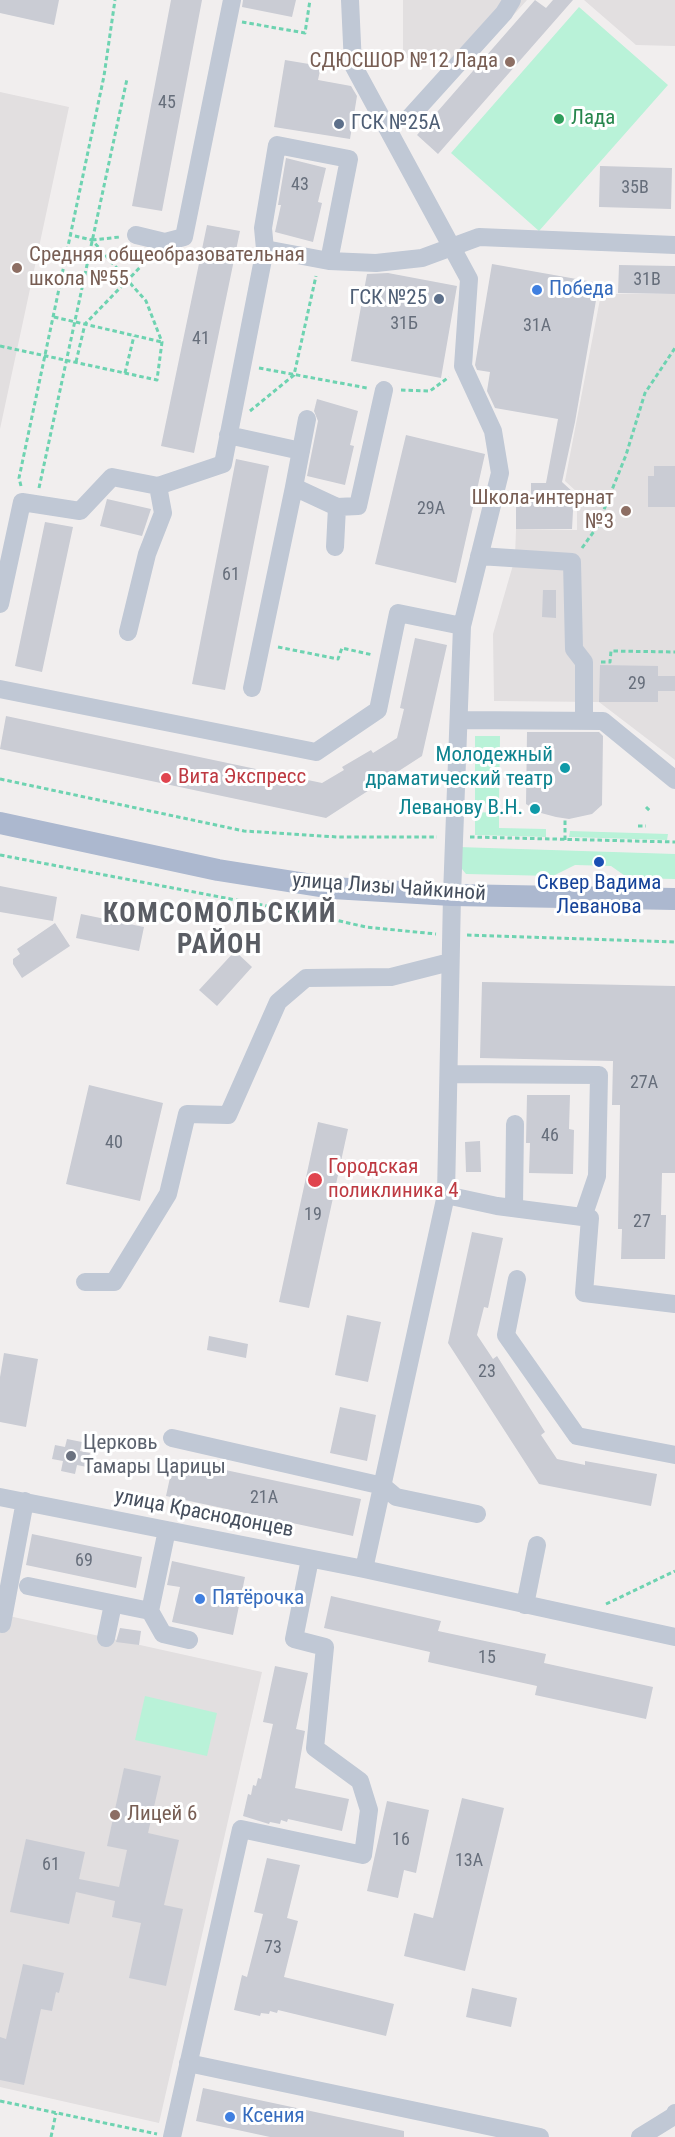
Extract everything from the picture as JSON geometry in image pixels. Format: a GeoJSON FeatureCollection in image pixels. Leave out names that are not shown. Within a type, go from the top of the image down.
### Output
{"type":"FeatureCollection","features":[{"type":"Feature","properties":{"kind":"main road","name":"улица Лизы Чайкиной"},"geometry":{"type":"LineString","coordinates":[[0,823],[218,870],[332,888],[452,895],[675,899]]}},
{"type":"Feature","properties":{"kind":"street"},"geometry":{"type":"LineString","coordinates":[[136,235],[165,242],[184,237],[232,0]]}},
{"type":"Feature","properties":{"kind":"street"},"geometry":{"type":"LineString","coordinates":[[350,0],[353,65],[469,279],[463,366],[493,431],[500,473],[462,627],[450,962],[446,1195],[364,1569]]}},
{"type":"Feature","properties":{"kind":"street"},"geometry":{"type":"LineString","coordinates":[[410,117],[504,13],[512,0]]}},
{"type":"Feature","properties":{"kind":"street"},"geometry":{"type":"LineString","coordinates":[[0,604],[4,571],[29,503],[80,511],[112,477],[158,486],[223,464],[265,249],[263,228],[277,145],[349,159],[325,260]]}},
{"type":"Feature","properties":{"kind":"street"},"geometry":{"type":"LineString","coordinates":[[265,249],[325,260],[376,263],[422,258],[479,237],[675,245]]}},
{"type":"Feature","properties":{"kind":"street"},"geometry":{"type":"LineString","coordinates":[[294,487],[337,507],[358,506],[384,390]]}},
{"type":"Feature","properties":{"kind":"street"},"geometry":{"type":"LineString","coordinates":[[252,688],[307,419]]}},
{"type":"Feature","properties":{"kind":"street"},"geometry":{"type":"LineString","coordinates":[[229,431],[301,451]]}},
{"type":"Feature","properties":{"kind":"street"},"geometry":{"type":"LineString","coordinates":[[128,632],[147,554],[163,513],[158,486]]}},
{"type":"Feature","properties":{"kind":"street"},"geometry":{"type":"LineString","coordinates":[[335,547],[337,507]]}},
{"type":"Feature","properties":{"kind":"street"},"geometry":{"type":"LineString","coordinates":[[479,556],[572,562],[574,649],[584,662],[584,720]]}},
{"type":"Feature","properties":{"kind":"street"},"geometry":{"type":"LineString","coordinates":[[0,689],[316,752],[378,710],[398,613],[462,627]]}},
{"type":"Feature","properties":{"kind":"street"},"geometry":{"type":"LineString","coordinates":[[459,720],[603,721],[675,780]]}},
{"type":"Feature","properties":{"kind":"street"},"geometry":{"type":"LineString","coordinates":[[85,1282],[114,1282],[168,1194],[187,1114],[228,1115],[278,1002],[306,978],[391,976],[450,962]]}},
{"type":"Feature","properties":{"kind":"street"},"geometry":{"type":"LineString","coordinates":[[448,1074],[599,1075],[597,1176],[583,1217]]}},
{"type":"Feature","properties":{"kind":"street"},"geometry":{"type":"LineString","coordinates":[[514,1208],[515,1124]]}},
{"type":"Feature","properties":{"kind":"street"},"geometry":{"type":"LineString","coordinates":[[446,1195],[514,1208],[590,1218],[584,1293],[675,1304]]}},
{"type":"Feature","properties":{"kind":"street"},"geometry":{"type":"LineString","coordinates":[[517,1279],[506,1335],[577,1436],[675,1455]]}},
{"type":"Feature","properties":{"kind":"street"},"geometry":{"type":"LineString","coordinates":[[172,1438],[383,1486],[396,1497],[477,1514]]}},
{"type":"Feature","properties":{"kind":"street","name":"улица Краснодонцев"},"geometry":{"type":"LineString","coordinates":[[0,1497],[364,1569],[675,1637]]}},
{"type":"Feature","properties":{"kind":"street"},"geometry":{"type":"LineString","coordinates":[[2,1624],[25,1502]]}},
{"type":"Feature","properties":{"kind":"street"},"geometry":{"type":"LineString","coordinates":[[167,1530],[150,1611],[163,1634],[189,1640]]}},
{"type":"Feature","properties":{"kind":"street"},"geometry":{"type":"LineString","coordinates":[[525,1605],[537,1545]]}},
{"type":"Feature","properties":{"kind":"street"},"geometry":{"type":"LineString","coordinates":[[166,2136],[188,2063],[241,1829],[363,1855],[369,1810],[360,1781],[315,1748],[325,1647],[294,1639],[310,1558]]}},
{"type":"Feature","properties":{"kind":"street"},"geometry":{"type":"LineString","coordinates":[[28,1586],[150,1611]]}},
{"type":"Feature","properties":{"kind":"street"},"geometry":{"type":"LineString","coordinates":[[106,1638],[113,1604]]}},
{"type":"Feature","properties":{"kind":"street"},"geometry":{"type":"LineString","coordinates":[[188,2063],[540,2137]]}},
{"type":"Feature","properties":{"kind":"street"},"geometry":{"type":"LineString","coordinates":[[640,2137],[674,2116],[675,2113]]}},
{"type":"Feature","properties":{"kind":"path"},"geometry":{"type":"LineString","coordinates":[[29,503],[20,478],[104,76],[115,0]]}},
{"type":"Feature","properties":{"kind":"path"},"geometry":{"type":"LineString","coordinates":[[228,19],[305,33],[310,0]]}},
{"type":"Feature","properties":{"kind":"path"},"geometry":{"type":"LineString","coordinates":[[29,503],[66,360],[127,79]]}},
{"type":"Feature","properties":{"kind":"path"},"geometry":{"type":"LineString","coordinates":[[71,235],[92,240],[136,235]]}},
{"type":"Feature","properties":{"kind":"path"},"geometry":{"type":"LineString","coordinates":[[0,346],[157,380],[162,342],[146,301],[92,240]]}},
{"type":"Feature","properties":{"kind":"path"},"geometry":{"type":"LineString","coordinates":[[76,362],[85,324],[165,242]]}},
{"type":"Feature","properties":{"kind":"path"},"geometry":{"type":"LineString","coordinates":[[229,431],[294,375],[325,260]]}},
{"type":"Feature","properties":{"kind":"path"},"geometry":{"type":"LineString","coordinates":[[54,317],[162,342]]}},
{"type":"Feature","properties":{"kind":"path"},"geometry":{"type":"LineString","coordinates":[[125,373],[134,336]]}},
{"type":"Feature","properties":{"kind":"path"},"geometry":{"type":"LineString","coordinates":[[572,562],[597,527],[626,455],[645,393],[675,348]]}},
{"type":"Feature","properties":{"kind":"path"},"geometry":{"type":"LineString","coordinates":[[242,365],[384,390],[430,391],[463,366]]}},
{"type":"Feature","properties":{"kind":"path"},"geometry":{"type":"LineString","coordinates":[[261,644],[338,659],[342,648],[389,658]]}},
{"type":"Feature","properties":{"kind":"path"},"geometry":{"type":"LineString","coordinates":[[584,662],[610,662],[611,651],[675,652]]}},
{"type":"Feature","properties":{"kind":"path"},"geometry":{"type":"LineString","coordinates":[[0,779],[244,831],[338,837],[675,842]]}},
{"type":"Feature","properties":{"kind":"path"},"geometry":{"type":"LineString","coordinates":[[646,807],[651,812]]}},
{"type":"Feature","properties":{"kind":"path"},"geometry":{"type":"LineString","coordinates":[[565,818],[565,840]]}},
{"type":"Feature","properties":{"kind":"path"},"geometry":{"type":"LineString","coordinates":[[638,826],[646,826]]}},
{"type":"Feature","properties":{"kind":"path"},"geometry":{"type":"LineString","coordinates":[[0,855],[366,927],[451,935],[675,942]]}},
{"type":"Feature","properties":{"kind":"path"},"geometry":{"type":"LineString","coordinates":[[580,1617],[675,1571]]}},
{"type":"Feature","properties":{"kind":"path"},"geometry":{"type":"LineString","coordinates":[[0,2101],[166,2136]]}},
{"type":"Feature","properties":{"kind":"path"},"geometry":{"type":"LineString","coordinates":[[51,2137],[56,2113]]}},
{"type":"Feature","properties":{"kind":"shaded area"},"geometry":{"type":"Polygon","coordinates":[[[403,0],[527,0],[474,59],[403,58],[403,0]]]}},
{"type":"Feature","properties":{"kind":"shaded area"},"geometry":{"type":"Polygon","coordinates":[[[584,0],[675,0],[675,46],[636,45],[584,0]]]}},
{"type":"Feature","properties":{"kind":"shaded area","name":"Средняя общеобразовательная школа №55"},"geometry":{"type":"Polygon","coordinates":[[[0,92],[69,107],[0,429],[0,92]]]}},
{"type":"Feature","properties":{"kind":"shaded area","name":"Школа-интернат №3"},"geometry":{"type":"Polygon","coordinates":[[[601,294],[675,294],[675,760],[599,702],[494,701],[493,634],[515,558],[516,529],[577,530],[577,492],[565,481],[601,294]]]}},
{"type":"Feature","properties":{"kind":"shaded area","name":"Лицей 6"},"geometry":{"type":"Polygon","coordinates":[[[0,1614],[262,1672],[159,2123],[0,2087],[0,1614]]]}},
{"type":"Feature","properties":{"kind":"green space","name":"Лада"},"geometry":{"type":"Polygon","coordinates":[[[579,7],[668,85],[539,231],[451,153],[579,7]]]}},
{"type":"Feature","properties":{"kind":"green space"},"geometry":{"type":"Polygon","coordinates":[[[475,736],[500,736],[499,804],[475,803],[475,736]]]}},
{"type":"Feature","properties":{"kind":"green space"},"geometry":{"type":"Polygon","coordinates":[[[475,812],[499,813],[499,828],[546,829],[546,837],[475,835],[475,812]]]}},
{"type":"Feature","properties":{"kind":"green space"},"geometry":{"type":"Polygon","coordinates":[[[570,831],[668,834],[667,840],[569,837],[570,831]]]}},
{"type":"Feature","properties":{"kind":"green space"},"geometry":{"type":"Polygon","coordinates":[[[458,847],[675,854],[675,879],[628,878],[611,866],[575,865],[553,876],[466,874],[458,864],[458,847]]]}},
{"type":"Feature","properties":{"kind":"green space"},"geometry":{"type":"Polygon","coordinates":[[[145,1696],[217,1713],[207,1756],[135,1740],[145,1696]]]}},
{"type":"Feature","properties":{"kind":"building"},"geometry":{"type":"Polygon","coordinates":[[[0,0],[59,0],[54,25],[0,13],[0,0]]]}},
{"type":"Feature","properties":{"kind":"building"},"geometry":{"type":"Polygon","coordinates":[[[171,0],[202,0],[162,211],[132,206],[171,0]]]}},
{"type":"Feature","properties":{"kind":"building"},"geometry":{"type":"Polygon","coordinates":[[[243,0],[296,0],[292,17],[242,7],[243,0]]]}},
{"type":"Feature","properties":{"kind":"building"},"geometry":{"type":"Polygon","coordinates":[[[535,0],[546,8],[553,0],[573,0],[438,154],[417,135],[535,0]]]}},
{"type":"Feature","properties":{"kind":"building"},"geometry":{"type":"Polygon","coordinates":[[[285,60],[321,66],[318,80],[351,86],[357,96],[350,139],[274,127],[285,60]]]}},
{"type":"Feature","properties":{"kind":"building"},"geometry":{"type":"Polygon","coordinates":[[[286,158],[326,168],[318,202],[322,203],[313,242],[275,232],[281,205],[278,205],[286,158]]]}},
{"type":"Feature","properties":{"kind":"building"},"geometry":{"type":"Polygon","coordinates":[[[600,166],[672,168],[671,209],[599,207],[600,166]]]}},
{"type":"Feature","properties":{"kind":"building"},"geometry":{"type":"Polygon","coordinates":[[[207,225],[240,231],[194,453],[161,446],[207,225]]]}},
{"type":"Feature","properties":{"kind":"building"},"geometry":{"type":"Polygon","coordinates":[[[492,264],[599,283],[575,422],[562,482],[574,493],[572,529],[516,529],[516,494],[531,494],[531,483],[546,483],[558,419],[495,408],[487,391],[490,372],[477,370],[475,365],[492,264]]]}},
{"type":"Feature","properties":{"kind":"building"},"geometry":{"type":"Polygon","coordinates":[[[619,265],[675,266],[675,294],[618,293],[619,265]]]}},
{"type":"Feature","properties":{"kind":"building"},"geometry":{"type":"Polygon","coordinates":[[[388,273],[457,286],[441,378],[351,361],[367,274],[388,273]]]}},
{"type":"Feature","properties":{"kind":"building"},"geometry":{"type":"Polygon","coordinates":[[[317,399],[358,411],[350,445],[354,446],[345,485],[307,476],[318,421],[314,411],[317,399]]]}},
{"type":"Feature","properties":{"kind":"building"},"geometry":{"type":"Polygon","coordinates":[[[406,435],[485,454],[456,583],[375,564],[406,435]]]}},
{"type":"Feature","properties":{"kind":"building"},"geometry":{"type":"Polygon","coordinates":[[[236,459],[269,466],[225,690],[192,684],[236,459]]]}},
{"type":"Feature","properties":{"kind":"building"},"geometry":{"type":"Polygon","coordinates":[[[654,466],[675,466],[675,507],[648,507],[648,476],[654,476],[654,466]]]}},
{"type":"Feature","properties":{"kind":"building"},"geometry":{"type":"Polygon","coordinates":[[[107,499],[151,509],[142,536],[100,526],[107,499]]]}},
{"type":"Feature","properties":{"kind":"building"},"geometry":{"type":"Polygon","coordinates":[[[45,522],[73,527],[42,672],[15,666],[45,522]]]}},
{"type":"Feature","properties":{"kind":"building"},"geometry":{"type":"Polygon","coordinates":[[[543,590],[556,590],[556,618],[542,617],[543,590]]]}},
{"type":"Feature","properties":{"kind":"building"},"geometry":{"type":"Polygon","coordinates":[[[415,638],[447,645],[422,756],[326,818],[0,749],[6,716],[322,783],[344,770],[342,767],[371,750],[373,753],[397,738],[404,709],[400,708],[415,638]]]}},
{"type":"Feature","properties":{"kind":"building"},"geometry":{"type":"Polygon","coordinates":[[[600,665],[658,666],[658,676],[675,676],[675,691],[658,691],[658,702],[599,702],[600,665]]]}},
{"type":"Feature","properties":{"kind":"building","name":"Молодежный драматический театр"},"geometry":{"type":"Polygon","coordinates":[[[527,732],[599,732],[603,736],[602,805],[592,814],[569,819],[541,813],[526,804],[527,732]]]}},
{"type":"Feature","properties":{"kind":"building"},"geometry":{"type":"Polygon","coordinates":[[[0,886],[57,897],[53,921],[0,912],[0,886]]]}},
{"type":"Feature","properties":{"kind":"building"},"geometry":{"type":"Polygon","coordinates":[[[81,914],[144,927],[139,951],[76,938],[81,914]]]}},
{"type":"Feature","properties":{"kind":"building"},"geometry":{"type":"Polygon","coordinates":[[[55,923],[70,946],[22,978],[13,964],[13,959],[20,954],[17,949],[55,923]]]}},
{"type":"Feature","properties":{"kind":"building"},"geometry":{"type":"Polygon","coordinates":[[[235,951],[252,967],[217,1006],[199,990],[235,951]]]}},
{"type":"Feature","properties":{"kind":"building"},"geometry":{"type":"Polygon","coordinates":[[[482,982],[675,986],[675,1173],[662,1173],[661,1215],[666,1215],[665,1259],[621,1259],[622,1229],[618,1229],[620,1105],[612,1105],[613,1061],[480,1058],[482,982]]]}},
{"type":"Feature","properties":{"kind":"building"},"geometry":{"type":"Polygon","coordinates":[[[89,1085],[163,1103],[140,1201],[66,1184],[89,1085]]]}},
{"type":"Feature","properties":{"kind":"building"},"geometry":{"type":"Polygon","coordinates":[[[527,1095],[570,1095],[569,1129],[574,1130],[573,1174],[529,1173],[530,1143],[526,1143],[527,1095]]]}},
{"type":"Feature","properties":{"kind":"building"},"geometry":{"type":"Polygon","coordinates":[[[318,1122],[348,1129],[309,1308],[279,1302],[318,1122]]]}},
{"type":"Feature","properties":{"kind":"building"},"geometry":{"type":"Polygon","coordinates":[[[480,1141],[481,1172],[466,1172],[465,1142],[480,1141]]]}},
{"type":"Feature","properties":{"kind":"building"},"geometry":{"type":"Polygon","coordinates":[[[472,1232],[503,1238],[488,1308],[484,1307],[477,1335],[493,1359],[497,1356],[545,1432],[541,1435],[557,1459],[585,1465],[585,1461],[657,1474],[651,1506],[539,1484],[448,1343],[472,1232]]]}},
{"type":"Feature","properties":{"kind":"building"},"geometry":{"type":"Polygon","coordinates":[[[347,1315],[381,1322],[368,1382],[335,1375],[347,1315]]]}},
{"type":"Feature","properties":{"kind":"building"},"geometry":{"type":"Polygon","coordinates":[[[209,1336],[248,1344],[246,1358],[207,1350],[209,1336]]]}},
{"type":"Feature","properties":{"kind":"building"},"geometry":{"type":"Polygon","coordinates":[[[4,1353],[38,1359],[26,1427],[0,1422],[0,1377],[4,1353]]]}},
{"type":"Feature","properties":{"kind":"building"},"geometry":{"type":"Polygon","coordinates":[[[340,1407],[376,1415],[367,1461],[330,1453],[340,1407]]]}},
{"type":"Feature","properties":{"kind":"building","name":"Церковь Тамары Царицы"},"geometry":{"type":"Polygon","coordinates":[[[67,1439],[82,1442],[80,1451],[90,1453],[87,1467],[77,1465],[75,1474],[61,1471],[63,1461],[52,1459],[55,1445],[65,1447],[67,1439]]]}},
{"type":"Feature","properties":{"kind":"building"},"geometry":{"type":"Polygon","coordinates":[[[174,1459],[361,1499],[353,1536],[166,1496],[174,1459]]]}},
{"type":"Feature","properties":{"kind":"building"},"geometry":{"type":"Polygon","coordinates":[[[32,1534],[142,1557],[136,1588],[26,1565],[32,1534]]]}},
{"type":"Feature","properties":{"kind":"building"},"geometry":{"type":"Polygon","coordinates":[[[172,1561],[245,1577],[233,1635],[172,1622],[180,1587],[167,1585],[172,1561]]]}},
{"type":"Feature","properties":{"kind":"building"},"geometry":{"type":"Polygon","coordinates":[[[331,1596],[441,1621],[438,1631],[546,1654],[544,1663],[653,1687],[646,1719],[535,1695],[537,1686],[428,1662],[430,1652],[324,1628],[331,1596]]]}},
{"type":"Feature","properties":{"kind":"building"},"geometry":{"type":"Polygon","coordinates":[[[120,1628],[141,1631],[139,1645],[116,1642],[120,1628]]]}},
{"type":"Feature","properties":{"kind":"building"},"geometry":{"type":"Polygon","coordinates":[[[275,1666],[308,1673],[296,1729],[305,1731],[295,1788],[349,1799],[342,1831],[288,1819],[287,1822],[281,1820],[280,1824],[270,1822],[269,1824],[243,1816],[248,1794],[251,1795],[253,1785],[256,1786],[258,1778],[261,1779],[273,1724],[263,1722],[275,1666]]]}},
{"type":"Feature","properties":{"kind":"building"},"geometry":{"type":"Polygon","coordinates":[[[124,1768],[161,1776],[148,1833],[179,1840],[164,1905],[183,1909],[166,1986],[129,1978],[141,1923],[112,1917],[115,1901],[76,1892],[69,1924],[10,1912],[26,1839],[85,1852],[79,1879],[119,1887],[127,1850],[107,1846],[124,1768]]]}},
{"type":"Feature","properties":{"kind":"building"},"geometry":{"type":"Polygon","coordinates":[[[462,1798],[504,1808],[465,1971],[404,1956],[414,1913],[433,1918],[462,1798]]]}},
{"type":"Feature","properties":{"kind":"building"},"geometry":{"type":"Polygon","coordinates":[[[387,1801],[429,1810],[416,1873],[404,1870],[398,1898],[367,1891],[387,1801]]]}},
{"type":"Feature","properties":{"kind":"building"},"geometry":{"type":"Polygon","coordinates":[[[267,1858],[300,1865],[287,1918],[298,1921],[284,1977],[394,2004],[386,2036],[278,2010],[277,2013],[270,2011],[269,2014],[261,2013],[260,2016],[234,2010],[242,1975],[247,1977],[263,1914],[254,1912],[267,1858]]]}},
{"type":"Feature","properties":{"kind":"building"},"geometry":{"type":"Polygon","coordinates":[[[23,1964],[64,1973],[59,1993],[56,1992],[52,2011],[41,2009],[24,2085],[0,2080],[0,2037],[6,2039],[23,1964]]]}},
{"type":"Feature","properties":{"kind":"building"},"geometry":{"type":"Polygon","coordinates":[[[472,1988],[517,1998],[511,2027],[466,2017],[472,1988]]]}},
{"type":"Feature","properties":{"kind":"building"},"geometry":{"type":"Polygon","coordinates":[[[203,2088],[404,2131],[404,2137],[270,2137],[196,2121],[203,2088]]]}},
{"type":"Feature","properties":{"kind":"place","name":"СДЮСШОР №12 Лада"},"geometry":{"type":"Point","coordinates":[510,62]}},
{"type":"Feature","properties":{"kind":"place","name":"Лада"},"geometry":{"type":"Point","coordinates":[559,119]}},
{"type":"Feature","properties":{"kind":"place","name":"ГСК №25А"},"geometry":{"type":"Point","coordinates":[339,124]}},
{"type":"Feature","properties":{"kind":"place","name":"Средняя общеобразовательная школа №55"},"geometry":{"type":"Point","coordinates":[17,268]}},
{"type":"Feature","properties":{"kind":"place","name":"Победа"},"geometry":{"type":"Point","coordinates":[537,290]}},
{"type":"Feature","properties":{"kind":"place","name":"ГСК №25"},"geometry":{"type":"Point","coordinates":[439,299]}},
{"type":"Feature","properties":{"kind":"place","name":"Школа-интернат №3"},"geometry":{"type":"Point","coordinates":[626,511]}},
{"type":"Feature","properties":{"kind":"place","name":"Молодежный драматический театр"},"geometry":{"type":"Point","coordinates":[565,768]}},
{"type":"Feature","properties":{"kind":"place","name":"Вита Экспресс"},"geometry":{"type":"Point","coordinates":[166,778]}},
{"type":"Feature","properties":{"kind":"place","name":"Леванову В.Н."},"geometry":{"type":"Point","coordinates":[535,809]}},
{"type":"Feature","properties":{"kind":"place","name":"Сквер Вадима Леванова"},"geometry":{"type":"Point","coordinates":[599,862]}},
{"type":"Feature","properties":{"kind":"place","name":"Городская поликлиника 4"},"geometry":{"type":"Point","coordinates":[315,1180]}},
{"type":"Feature","properties":{"kind":"place","name":"Церковь Тамары Царицы"},"geometry":{"type":"Point","coordinates":[71,1456]}},
{"type":"Feature","properties":{"kind":"place","name":"Пятёрочка"},"geometry":{"type":"Point","coordinates":[200,1599]}},
{"type":"Feature","properties":{"kind":"place","name":"Лицей 6"},"geometry":{"type":"Point","coordinates":[115,1815]}},
{"type":"Feature","properties":{"kind":"place","name":"Ксения"},"geometry":{"type":"Point","coordinates":[230,2117]}},
{"type":"Feature","properties":{"kind":"district","name":"КОМСОМОЛЬСКИЙ РАЙОН"},"geometry":{"type":"Point","coordinates":[220,930]}}]}
